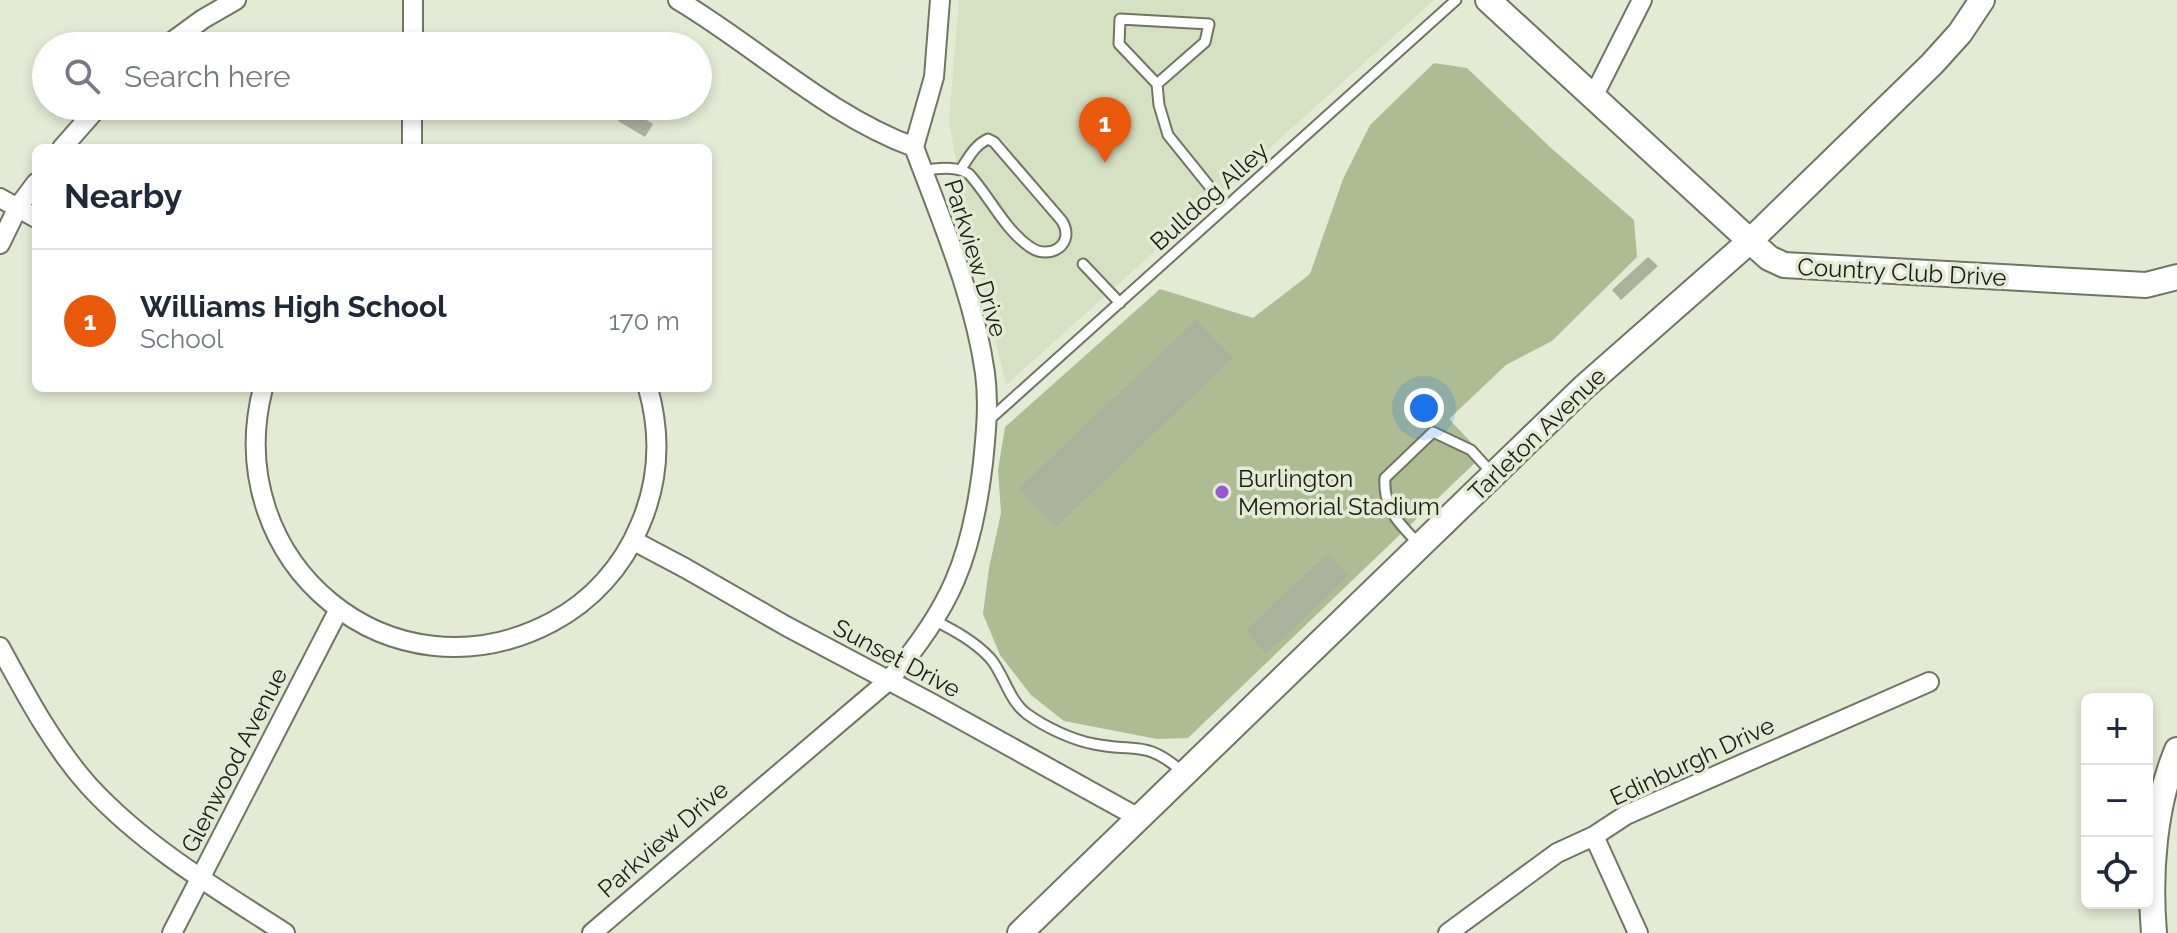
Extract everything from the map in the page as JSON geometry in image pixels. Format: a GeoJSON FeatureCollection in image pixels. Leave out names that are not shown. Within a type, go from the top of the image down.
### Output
{"type":"FeatureCollection","features":[{"type":"Feature","properties":{"kind":"street"},"geometry":{"type":"LineString","coordinates":[[185,32],[236,0]]}},
{"type":"Feature","properties":{"kind":"street"},"geometry":{"type":"LineString","coordinates":[[413,0],[413,32]]}},
{"type":"Feature","properties":{"kind":"street"},"geometry":{"type":"LineString","coordinates":[[678,0],[840,110],[884,136],[914,147],[934,77],[940,0]]}},
{"type":"Feature","properties":{"kind":"street","name":"Country Club Drive"},"geometry":{"type":"LineString","coordinates":[[1488,0],[1750,241],[1769,258],[1784,265],[2146,285],[2177,277]]}},
{"type":"Feature","properties":{"kind":"street"},"geometry":{"type":"LineString","coordinates":[[1593,97],[1642,0]]}},
{"type":"Feature","properties":{"kind":"street","name":"Tarleton Avenue"},"geometry":{"type":"LineString","coordinates":[[1020,933],[1583,388],[1750,241],[1932,64],[1960,33],[1982,0]]}},
{"type":"Feature","properties":{"kind":"street"},"geometry":{"type":"LineString","coordinates":[[66,144],[87,120]]}},
{"type":"Feature","properties":{"kind":"street"},"geometry":{"type":"LineString","coordinates":[[412,120],[412,144]]}},
{"type":"Feature","properties":{"kind":"street","name":"Parkview Drive"},"geometry":{"type":"LineString","coordinates":[[592,933],[888,681],[918,647],[964,561],[977,513],[987,422],[985,373],[971,307],[914,147]]}},
{"type":"Feature","properties":{"kind":"street"},"geometry":{"type":"LineString","coordinates":[[0,244],[18,207],[32,188]]}},
{"type":"Feature","properties":{"kind":"street"},"geometry":{"type":"LineString","coordinates":[[0,198],[32,216]]}},
{"type":"Feature","properties":{"kind":"street"},"geometry":{"type":"LineString","coordinates":[[262,392],[254,443],[256,475],[276,536],[293,564],[314,588],[339,609],[379,631],[434,646],[468,647],[502,642],[565,616],[592,595],[615,570],[634,541],[649,506],[656,468],[657,429],[649,392]]}},
{"type":"Feature","properties":{"kind":"street","name":"Sunset Drive"},"geometry":{"type":"LineString","coordinates":[[634,541],[1139,818]]}},
{"type":"Feature","properties":{"kind":"street","name":"Glenwood Avenue"},"geometry":{"type":"LineString","coordinates":[[172,933],[339,609]]}},
{"type":"Feature","properties":{"kind":"street"},"geometry":{"type":"LineString","coordinates":[[0,647],[30,704],[88,785],[125,821],[285,933]]}},
{"type":"Feature","properties":{"kind":"street","name":"Edinburgh Drive"},"geometry":{"type":"LineString","coordinates":[[1448,933],[1557,853],[1594,836],[1626,815],[1929,682]]}},
{"type":"Feature","properties":{"kind":"street"},"geometry":{"type":"LineString","coordinates":[[2154,933],[2152,880],[2159,816],[2177,750]]}},
{"type":"Feature","properties":{"kind":"street"},"geometry":{"type":"LineString","coordinates":[[1594,836],[1638,933]]}},
{"type":"Feature","properties":{"kind":"lane","name":"Bulldog Alley"},"geometry":{"type":"LineString","coordinates":[[987,422],[1456,0]]}},
{"type":"Feature","properties":{"kind":"lane"},"geometry":{"type":"LineString","coordinates":[[1157,84],[1205,42],[1209,24],[1120,19],[1119,44],[1157,84],[1159,105],[1168,135],[1226,207]]}},
{"type":"Feature","properties":{"kind":"lane"},"geometry":{"type":"LineString","coordinates":[[923,170],[961,169],[980,187],[1015,235],[1033,250],[1052,252],[1067,238],[1067,229],[1062,221],[994,142],[988,139],[982,142],[961,169]]}},
{"type":"Feature","properties":{"kind":"lane"},"geometry":{"type":"LineString","coordinates":[[1063,243],[1072,252]]}},
{"type":"Feature","properties":{"kind":"lane"},"geometry":{"type":"LineString","coordinates":[[1083,264],[1120,303]]}},
{"type":"Feature","properties":{"kind":"lane"},"geometry":{"type":"LineString","coordinates":[[1420,546],[1393,518],[1384,493],[1385,478],[1433,432],[1471,450],[1493,475]]}},
{"type":"Feature","properties":{"kind":"lane"},"geometry":{"type":"LineString","coordinates":[[934,620],[967,637],[991,660],[1025,713],[1055,730],[1094,744],[1138,747],[1164,756],[1184,773]]}},
{"type":"Feature","properties":{"kind":"shaded area"},"geometry":{"type":"Polygon","coordinates":[[[959,0],[1434,0],[1006,385],[964,207],[949,120],[959,0]]]}},
{"type":"Feature","properties":{"kind":"shaded area","name":"Burlington Memorial Stadium"},"geometry":{"type":"Polygon","coordinates":[[[1434,63],[1467,68],[1551,148],[1634,220],[1637,257],[1552,341],[1506,365],[1449,419],[1483,455],[1188,738],[1157,739],[1064,721],[1031,695],[1000,655],[983,614],[1001,513],[998,470],[1005,427],[1160,289],[1253,318],[1310,274],[1343,179],[1370,125],[1434,63]]]}},
{"type":"Feature","properties":{"kind":"building"},"geometry":{"type":"Polygon","coordinates":[[[647,120],[653,124],[645,137],[618,121],[647,120]]]}},
{"type":"Feature","properties":{"kind":"building"},"geometry":{"type":"Polygon","coordinates":[[[1648,257],[1658,266],[1621,300],[1612,290],[1648,257]]]}},
{"type":"Feature","properties":{"kind":"building"},"geometry":{"type":"Polygon","coordinates":[[[1196,320],[1233,358],[1056,527],[1018,489],[1196,320]]]}},
{"type":"Feature","properties":{"kind":"building"},"geometry":{"type":"Polygon","coordinates":[[[1328,553],[1349,575],[1266,654],[1246,630],[1328,553]]]}},
{"type":"Feature","properties":{"kind":"place","name":"Williams High School"},"geometry":{"type":"Point","coordinates":[1105,163]}},
{"type":"Feature","properties":{"kind":"place","name":"Burlington Memorial Stadium"},"geometry":{"type":"Point","coordinates":[1222,492]}}]}
